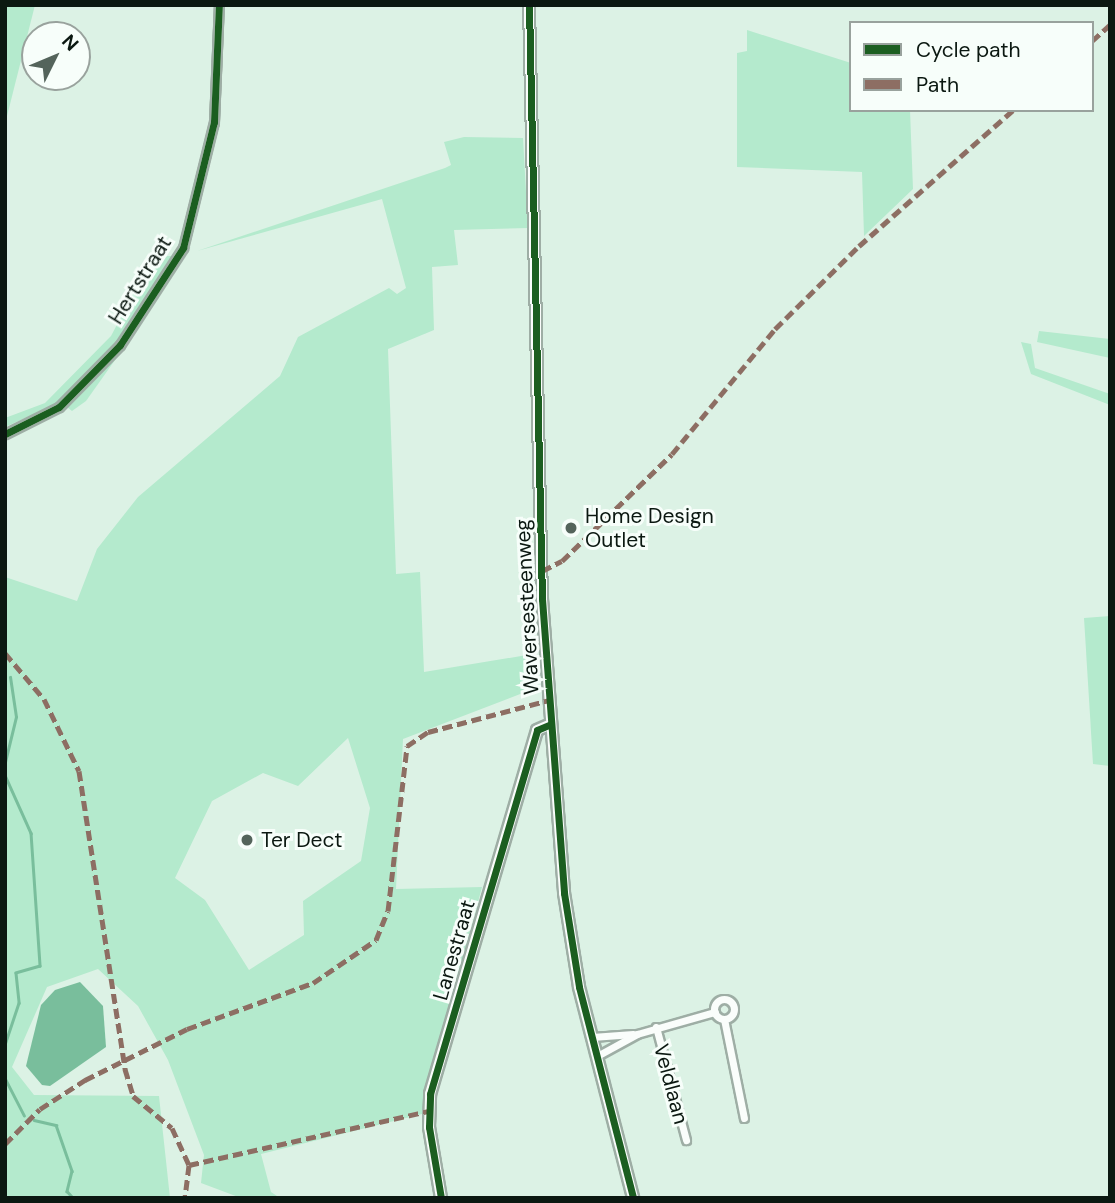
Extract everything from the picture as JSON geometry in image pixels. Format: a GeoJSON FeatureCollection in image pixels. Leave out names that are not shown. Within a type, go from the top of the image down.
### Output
{"type":"FeatureCollection","features":[{"type":"Feature","properties":{"kind":"main road","name":"Waversesteenweg"},"geometry":{"type":"LineString","coordinates":[[529,5],[551,724],[568,928],[592,1037],[633,1198]]}},
{"type":"Feature","properties":{"kind":"street","name":"Hertstraat"},"geometry":{"type":"LineString","coordinates":[[5,434],[59,407],[120,345],[183,248],[214,122],[219,5]]}},
{"type":"Feature","properties":{"kind":"street","name":"Lanestraat"},"geometry":{"type":"LineString","coordinates":[[441,1198],[429,1127],[432,1087],[537,730],[551,724]]}},
{"type":"Feature","properties":{"kind":"street","name":"Veldlaan"},"geometry":{"type":"LineString","coordinates":[[597,1056],[637,1034],[715,1012],[720,1001],[732,1003],[734,1012],[724,1019],[744,1118]]}},
{"type":"Feature","properties":{"kind":"street"},"geometry":{"type":"LineString","coordinates":[[715,1012],[724,1019]]}},
{"type":"Feature","properties":{"kind":"street","name":"Veldlaan"},"geometry":{"type":"LineString","coordinates":[[656,1027],[686,1140]]}},
{"type":"Feature","properties":{"kind":"street","name":"Veldlaan"},"geometry":{"type":"LineString","coordinates":[[592,1037],[637,1034]]}},
{"type":"Feature","properties":{"kind":"shaded area"},"geometry":{"type":"Polygon","coordinates":[[[5,5],[35,5],[31,21],[21,21],[21,61],[5,124],[5,5]]]}},
{"type":"Feature","properties":{"kind":"shaded area"},"geometry":{"type":"Polygon","coordinates":[[[747,30],[849,62],[849,112],[910,112],[913,189],[864,236],[862,172],[737,167],[737,53],[747,51],[747,30]]]}},
{"type":"Feature","properties":{"kind":"shaded area"},"geometry":{"type":"Polygon","coordinates":[[[464,137],[523,138],[528,228],[454,230],[458,265],[432,267],[434,330],[388,349],[396,574],[420,572],[424,672],[527,655],[528,691],[403,739],[396,889],[482,887],[422,1114],[261,1154],[271,1192],[280,1198],[241,1198],[201,1183],[204,1155],[168,1060],[138,1006],[98,969],[47,987],[12,1067],[34,1095],[159,1096],[170,1198],[5,1198],[5,577],[77,601],[97,549],[138,497],[280,376],[298,337],[389,288],[397,294],[406,288],[382,199],[197,251],[445,168],[451,165],[444,142],[464,137]],[[348,738],[298,786],[263,773],[212,801],[175,878],[205,900],[249,970],[304,935],[303,901],[361,861],[370,808],[348,738]]]}},
{"type":"Feature","properties":{"kind":"shaded area"},"geometry":{"type":"Polygon","coordinates":[[[167,256],[174,256],[124,336],[63,401],[5,427],[5,418],[45,403],[111,336],[139,283],[167,256]]]}},
{"type":"Feature","properties":{"kind":"shaded area"},"geometry":{"type":"Polygon","coordinates":[[[1039,331],[1110,339],[1110,358],[1037,342],[1039,331]]]}},
{"type":"Feature","properties":{"kind":"shaded area"},"geometry":{"type":"Polygon","coordinates":[[[1021,342],[1031,344],[1035,368],[1110,394],[1110,405],[1031,374],[1021,342]]]}},
{"type":"Feature","properties":{"kind":"shaded area"},"geometry":{"type":"Polygon","coordinates":[[[125,346],[86,401],[72,411],[67,407],[125,346]]]}},
{"type":"Feature","properties":{"kind":"shaded area"},"geometry":{"type":"Polygon","coordinates":[[[1110,616],[1110,766],[1093,764],[1084,618],[1110,616]]]}},
{"type":"Feature","properties":{"kind":"shaded area"},"geometry":{"type":"Polygon","coordinates":[[[80,982],[103,1006],[106,1047],[50,1086],[42,1085],[26,1066],[41,1005],[55,990],[80,982]]]}},
{"type":"Feature","properties":{"kind":"waterway"},"geometry":{"type":"LineString","coordinates":[[5,762],[16,717],[10,677]]}},
{"type":"Feature","properties":{"kind":"waterway"},"geometry":{"type":"LineString","coordinates":[[5,775],[31,833],[40,966],[16,973],[19,1003],[5,1045]]}},
{"type":"Feature","properties":{"kind":"waterway"},"geometry":{"type":"LineString","coordinates":[[5,1078],[24,1115]]}},
{"type":"Feature","properties":{"kind":"waterway"},"geometry":{"type":"LineString","coordinates":[[34,1120],[56,1125],[72,1171],[67,1191],[73,1198]]}},
{"type":"Feature","properties":{"kind":"marked path"},"geometry":{"type":"LineString","coordinates":[[1094,39],[1110,25]]}},
{"type":"Feature","properties":{"kind":"marked path"},"geometry":{"type":"LineString","coordinates":[[542,571],[562,561],[672,454],[775,329],[859,246],[1011,112]]}},
{"type":"Feature","properties":{"kind":"marked path"},"geometry":{"type":"LineString","coordinates":[[5,653],[44,699],[79,771],[125,1069],[133,1096],[172,1128],[189,1165],[185,1198]]}},
{"type":"Feature","properties":{"kind":"marked path"},"geometry":{"type":"LineString","coordinates":[[5,1144],[40,1109],[85,1080],[187,1029],[313,983],[376,940],[388,911],[407,746],[428,732],[549,700]]}},
{"type":"Feature","properties":{"kind":"marked path"},"geometry":{"type":"LineString","coordinates":[[189,1165],[429,1111]]}},
{"type":"Feature","properties":{"kind":"cycle path"},"geometry":{"type":"LineString","coordinates":[[5,434],[59,407],[120,345],[183,248],[214,122],[219,5]]}},
{"type":"Feature","properties":{"kind":"cycle path"},"geometry":{"type":"LineString","coordinates":[[529,5],[542,599],[564,893],[579,987],[633,1198]]}},
{"type":"Feature","properties":{"kind":"cycle path"},"geometry":{"type":"LineString","coordinates":[[441,1198],[429,1127],[430,1094],[537,730],[551,724]]}},
{"type":"Feature","properties":{"kind":"place","name":"Home Design Outlet"},"geometry":{"type":"Point","coordinates":[571,528]}},
{"type":"Feature","properties":{"kind":"place","name":"Ter Dect"},"geometry":{"type":"Point","coordinates":[247,840]}}]}
